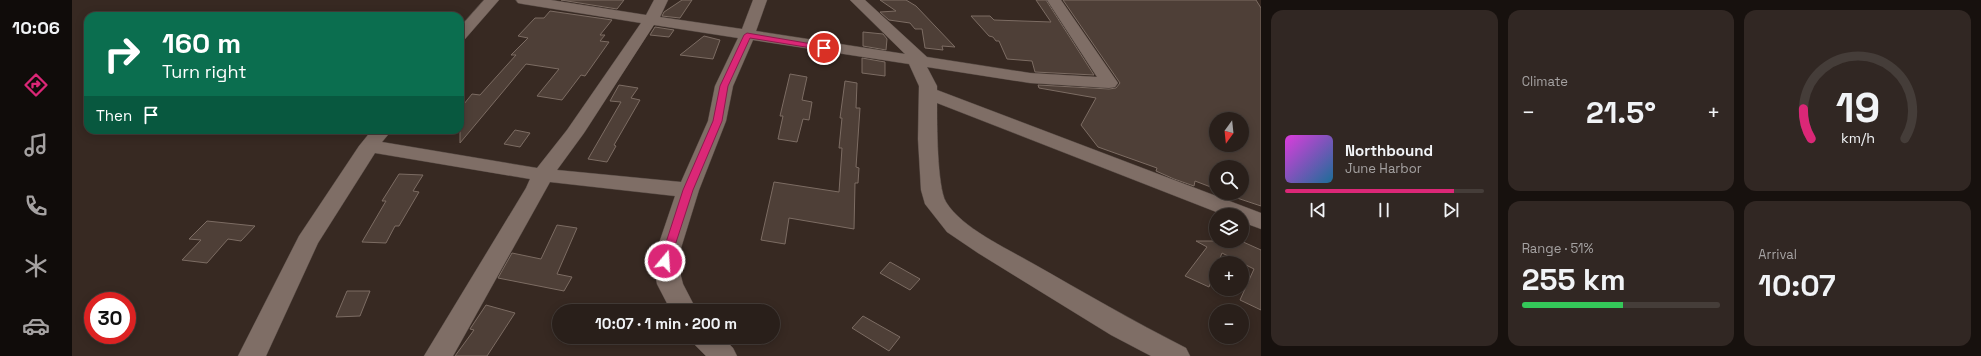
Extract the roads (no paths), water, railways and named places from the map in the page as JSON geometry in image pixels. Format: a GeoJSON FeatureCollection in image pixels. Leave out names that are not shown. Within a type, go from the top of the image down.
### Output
{"type":"FeatureCollection","features":[{"type":"Feature","properties":{"kind":"street"},"geometry":{"type":"LineString","coordinates":[[464,32],[492,0]]}},
{"type":"Feature","properties":{"kind":"street"},"geometry":{"type":"LineString","coordinates":[[523,0],[651,19],[920,63],[1030,78],[1109,83],[1054,0]]}},
{"type":"Feature","properties":{"kind":"street"},"geometry":{"type":"LineString","coordinates":[[438,356],[537,188],[542,175],[574,133],[619,64],[651,19],[661,0]]}},
{"type":"Feature","properties":{"kind":"street"},"geometry":{"type":"LineString","coordinates":[[680,304],[670,284],[665,261],[688,190],[718,121],[724,86],[747,35],[760,0]]}},
{"type":"Feature","properties":{"kind":"street"},"geometry":{"type":"LineString","coordinates":[[857,0],[920,63],[928,86],[928,139],[932,190],[936,204],[955,226],[986,247],[1114,323],[1176,356]]}},
{"type":"Feature","properties":{"kind":"street"},"geometry":{"type":"LineString","coordinates":[[928,93],[1261,221]]}},
{"type":"Feature","properties":{"kind":"street"},"geometry":{"type":"LineString","coordinates":[[252,356],[307,242],[376,138],[542,175],[688,190]]}},
{"type":"Feature","properties":{"kind":"street"},"geometry":{"type":"LineString","coordinates":[[712,344],[723,356]]}}]}
